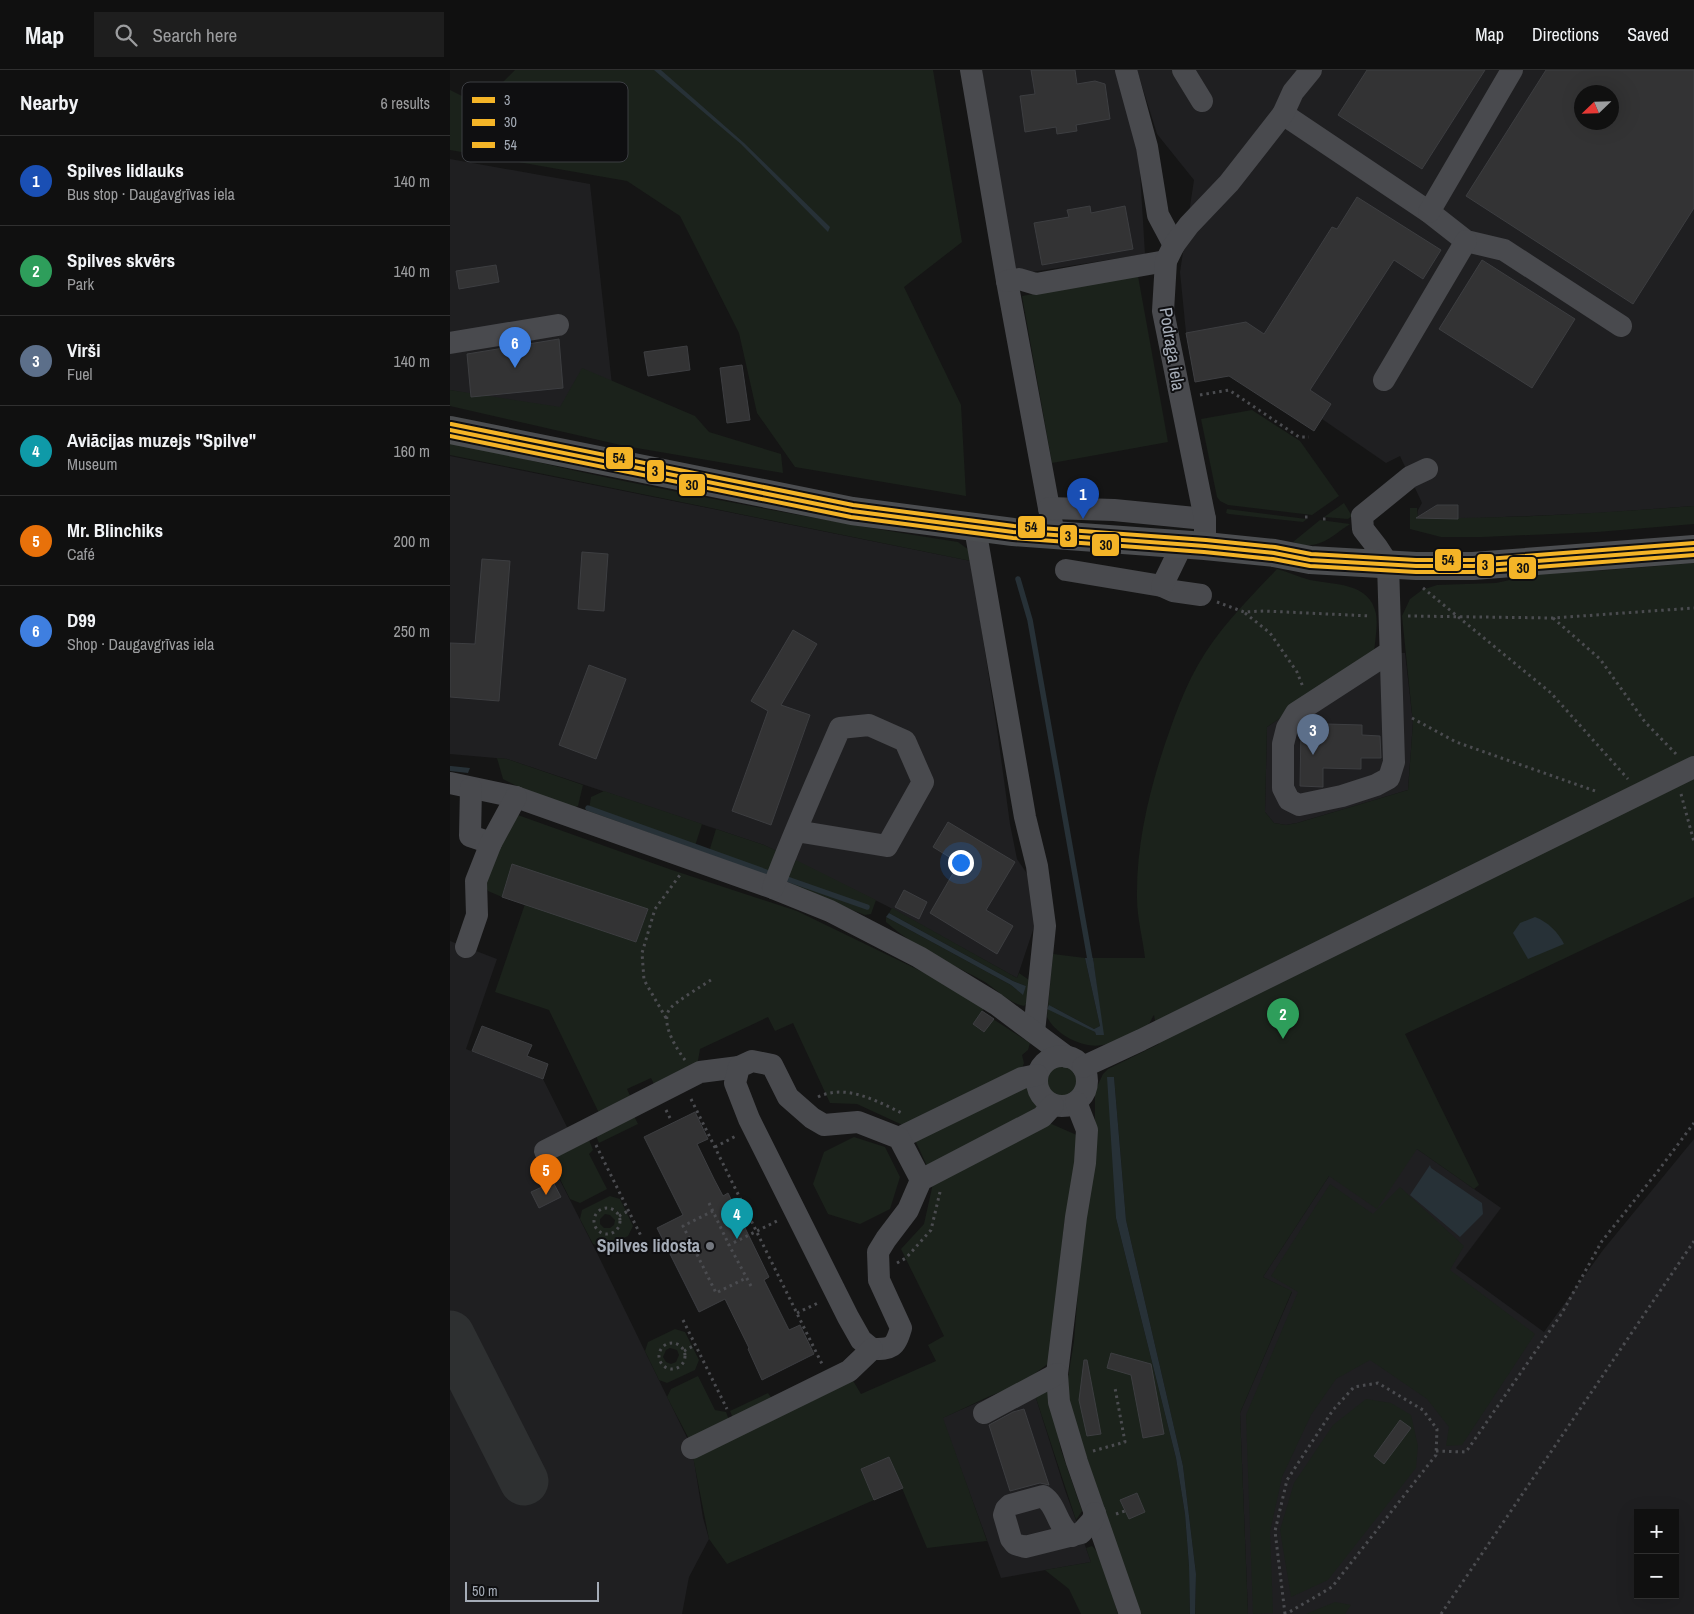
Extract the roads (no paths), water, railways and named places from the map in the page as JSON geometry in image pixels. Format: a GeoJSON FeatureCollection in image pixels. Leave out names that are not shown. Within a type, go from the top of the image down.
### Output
{"type":"FeatureCollection","features":[{"type":"Feature","properties":{"kind":"main road"},"geometry":{"type":"LineString","coordinates":[[450,430],[852,511],[975,528],[1194,545],[1310,560],[1388,564],[1474,566],[1694,550]]}},
{"type":"Feature","properties":{"kind":"street"},"geometry":{"type":"LineString","coordinates":[[971,70],[1007,281],[1054,535]]}},
{"type":"Feature","properties":{"kind":"street"},"geometry":{"type":"LineString","coordinates":[[1126,70],[1147,147],[1158,216],[1170,253]]}},
{"type":"Feature","properties":{"kind":"street"},"geometry":{"type":"LineString","coordinates":[[1183,70],[1202,101]]}},
{"type":"Feature","properties":{"kind":"street"},"geometry":{"type":"LineString","coordinates":[[1007,281],[1020,279],[1036,284],[1170,253],[1189,225],[1229,183],[1283,114],[1293,92],[1311,70]]}},
{"type":"Feature","properties":{"kind":"street"},"geometry":{"type":"LineString","coordinates":[[1429,212],[1512,70]]}},
{"type":"Feature","properties":{"kind":"street"},"geometry":{"type":"LineString","coordinates":[[1283,114],[1429,212],[1466,241],[1504,250],[1621,326]]}},
{"type":"Feature","properties":{"kind":"street"},"geometry":{"type":"LineString","coordinates":[[1384,380],[1466,241]]}},
{"type":"Feature","properties":{"kind":"street","name":"Podraga iela"},"geometry":{"type":"LineString","coordinates":[[1170,253],[1163,311],[1205,519],[1194,545]]}},
{"type":"Feature","properties":{"kind":"street"},"geometry":{"type":"LineString","coordinates":[[450,343],[558,325]]}},
{"type":"Feature","properties":{"kind":"street"},"geometry":{"type":"LineString","coordinates":[[1390,652],[1296,713],[1287,728],[1283,744],[1283,788],[1290,800],[1299,805],[1342,796],[1376,785],[1389,778],[1394,762],[1388,564],[1363,529],[1362,516],[1410,477],[1427,469]]}},
{"type":"Feature","properties":{"kind":"street"},"geometry":{"type":"LineString","coordinates":[[1049,508],[1114,510],[1205,519]]}},
{"type":"Feature","properties":{"kind":"street"},"geometry":{"type":"LineString","coordinates":[[975,528],[1025,817],[1037,866],[1045,926],[1034,1032]]}},
{"type":"Feature","properties":{"kind":"street"},"geometry":{"type":"LineString","coordinates":[[1162,586],[1194,545]]}},
{"type":"Feature","properties":{"kind":"street"},"geometry":{"type":"LineString","coordinates":[[1066,570],[1162,586],[1173,591],[1201,595]]}},
{"type":"Feature","properties":{"kind":"street"},"geometry":{"type":"LineString","coordinates":[[773,888],[796,831],[840,728],[869,725],[905,741],[923,782],[887,846],[796,831]]}},
{"type":"Feature","properties":{"kind":"street"},"geometry":{"type":"LineString","coordinates":[[491,843],[470,836],[460,786],[516,797],[773,888],[830,911],[919,957],[996,1004],[1075,1062],[1086,1075],[1086,1085],[1083,1094],[1076,1102],[1065,1106],[1053,1104],[1043,1098],[1039,1092],[1037,1075],[1045,1062],[1052,1058],[1075,1062],[1150,1036],[1685,770]]}},
{"type":"Feature","properties":{"kind":"street"},"geometry":{"type":"LineString","coordinates":[[466,946],[476,915],[476,881],[491,843],[516,797]]}},
{"type":"Feature","properties":{"kind":"street"},"geometry":{"type":"LineString","coordinates":[[545,1151],[700,1072],[739,1067],[752,1060],[772,1065],[788,1097],[797,1106],[824,1125],[858,1122],[899,1138],[931,1182]]}},
{"type":"Feature","properties":{"kind":"street"},"geometry":{"type":"LineString","coordinates":[[739,1067],[735,1083],[753,1128],[861,1340],[872,1349],[888,1349],[897,1343],[901,1328],[879,1280],[878,1252],[886,1239],[931,1182],[1042,1117],[1053,1104]]}},
{"type":"Feature","properties":{"kind":"street"},"geometry":{"type":"LineString","coordinates":[[899,1138],[1022,1078],[1037,1075]]}},
{"type":"Feature","properties":{"kind":"street"},"geometry":{"type":"LineString","coordinates":[[1076,1102],[1087,1130],[1085,1162],[1076,1217],[1057,1374],[1059,1402],[1130,1614]]}},
{"type":"Feature","properties":{"kind":"street"},"geometry":{"type":"LineString","coordinates":[[692,1448],[848,1371],[872,1349]]}},
{"type":"Feature","properties":{"kind":"street"},"geometry":{"type":"LineString","coordinates":[[984,1412],[1057,1374]]}},
{"type":"Feature","properties":{"kind":"street"},"geometry":{"type":"LineString","coordinates":[[1072,1536],[1081,1533],[1087,1527],[1095,1513]]}},
{"type":"Feature","properties":{"kind":"waterway"},"geometry":{"type":"LineString","coordinates":[[1018,579],[1030,620],[1091,965]]}},
{"type":"Feature","properties":{"kind":"waterway"},"geometry":{"type":"LineString","coordinates":[[588,808],[766,872]]}},
{"type":"Feature","properties":{"kind":"waterway"},"geometry":{"type":"LineString","coordinates":[[787,879],[867,907]]}},
{"type":"Feature","properties":{"kind":"place","name":"D99"},"geometry":{"type":"Point","coordinates":[515,368]}},
{"type":"Feature","properties":{"kind":"place","name":"Spilves lidlauks"},"geometry":{"type":"Point","coordinates":[1083,519]}},
{"type":"Feature","properties":{"kind":"place","name":"Virši"},"geometry":{"type":"Point","coordinates":[1313,755]}},
{"type":"Feature","properties":{"kind":"place","name":"Spilves skvērs"},"geometry":{"type":"Point","coordinates":[1283,1039]}},
{"type":"Feature","properties":{"kind":"place","name":"Mr. Blinchiks"},"geometry":{"type":"Point","coordinates":[546,1195]}},
{"type":"Feature","properties":{"kind":"place","name":"Aviācijas muzejs \"Spilve\""},"geometry":{"type":"Point","coordinates":[737,1239]}},
{"type":"Feature","properties":{"kind":"place","name":"Spilves lidosta"},"geometry":{"type":"Point","coordinates":[710,1246]}}]}
